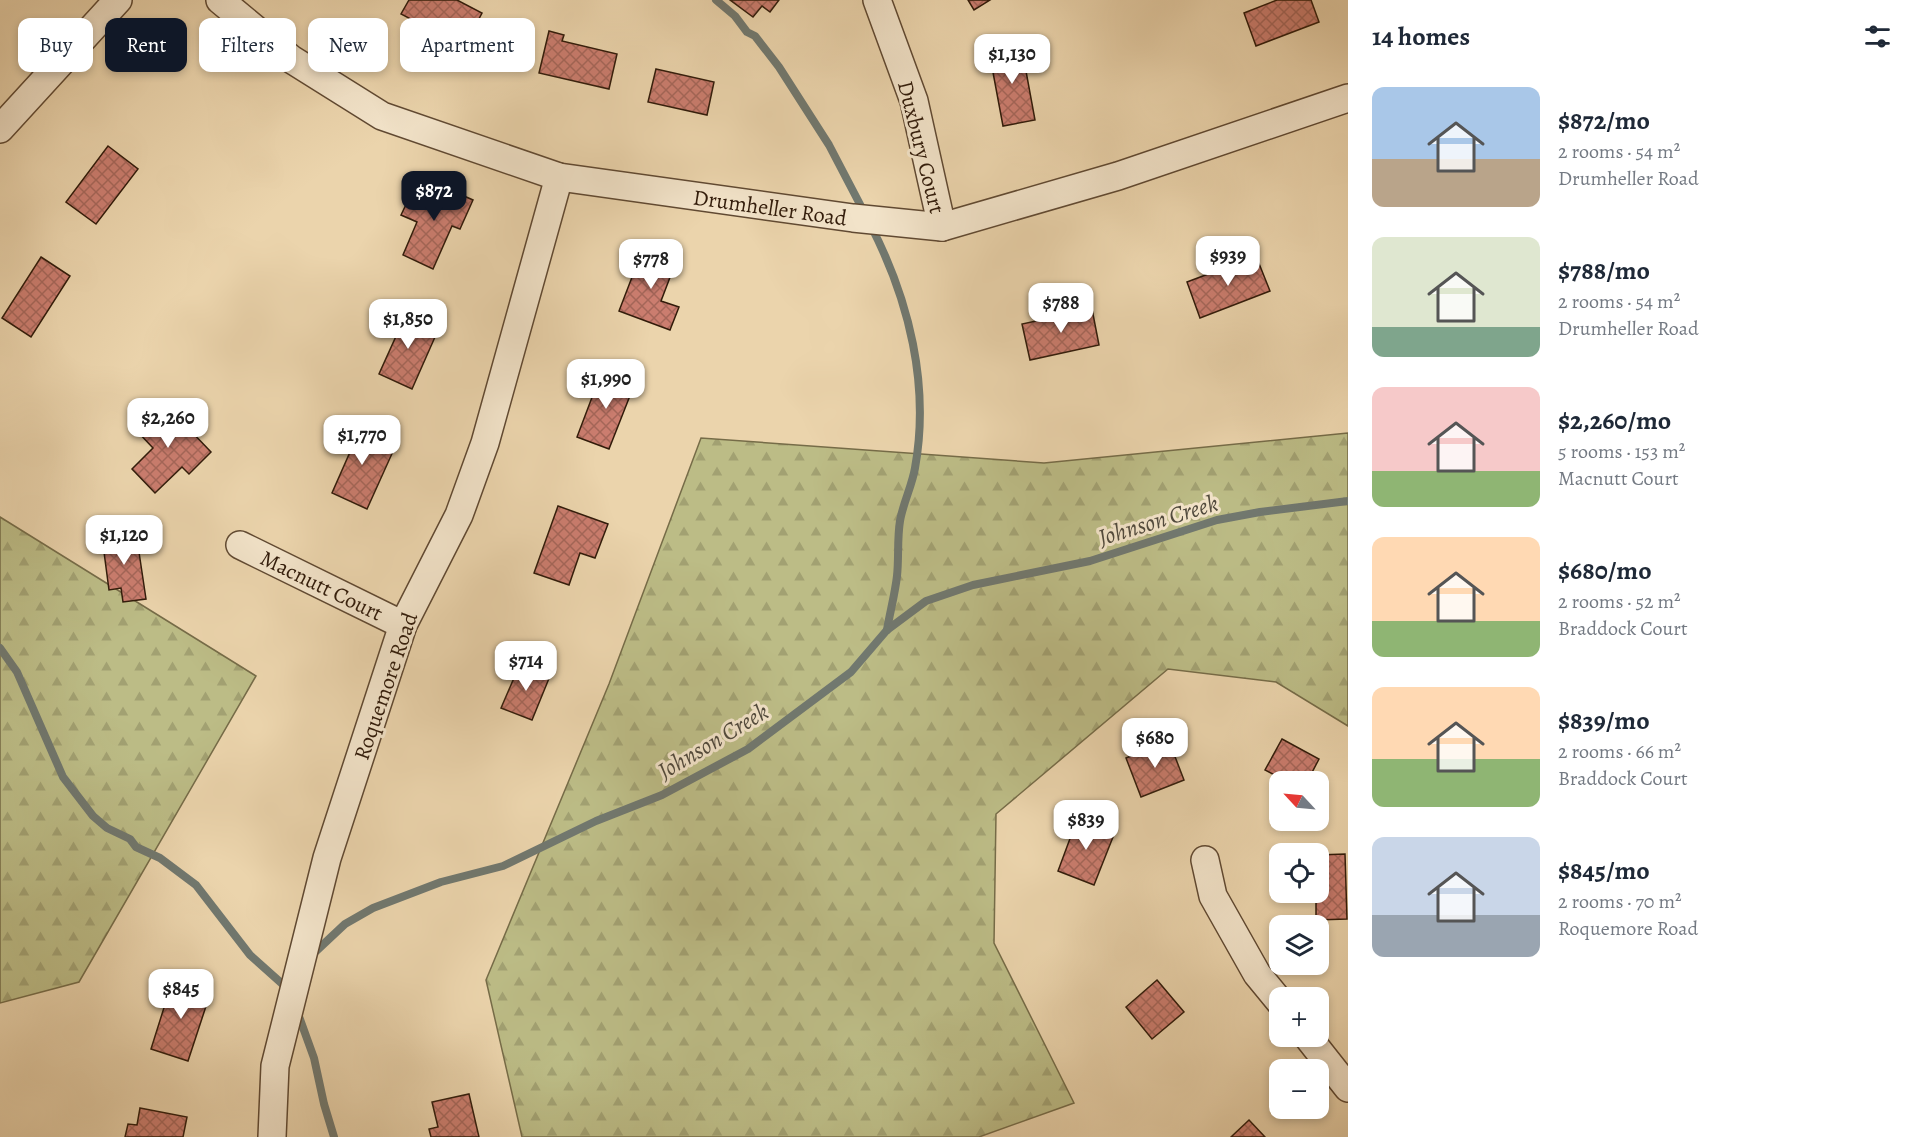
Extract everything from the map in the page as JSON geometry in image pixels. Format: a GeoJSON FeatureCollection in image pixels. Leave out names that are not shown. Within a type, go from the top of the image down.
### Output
{"type":"FeatureCollection","features":[{"type":"Feature","properties":{"kind":"street"},"geometry":{"type":"LineString","coordinates":[[0,129],[118,0]]}},
{"type":"Feature","properties":{"kind":"street","name":"Drumheller Road"},"geometry":{"type":"LineString","coordinates":[[220,0],[291,58],[382,116],[559,177],[853,218],[942,227],[1118,176],[1348,98]]}},
{"type":"Feature","properties":{"kind":"street","name":"Duxbury Court"},"geometry":{"type":"LineString","coordinates":[[876,0],[915,101],[942,227]]}},
{"type":"Feature","properties":{"kind":"street","name":"Roquemore Road"},"geometry":{"type":"LineString","coordinates":[[272,1137],[275,1066],[327,858],[404,625],[459,515],[485,443],[559,177]]}},
{"type":"Feature","properties":{"kind":"street","name":"Macnutt Court"},"geometry":{"type":"LineString","coordinates":[[240,545],[404,625]]}},
{"type":"Feature","properties":{"kind":"street"},"geometry":{"type":"LineString","coordinates":[[1205,860],[1213,896],[1257,974],[1269,989]]}},
{"type":"Feature","properties":{"kind":"street"},"geometry":{"type":"LineString","coordinates":[[1316,1047],[1348,1088]]}},
{"type":"Feature","properties":{"kind":"green space"},"geometry":{"type":"Polygon","coordinates":[[[1348,433],[1348,726],[1276,682],[1168,669],[996,814],[994,943],[1074,1103],[979,1137],[522,1137],[486,980],[609,684],[701,438],[1044,463],[1348,433]]]}},
{"type":"Feature","properties":{"kind":"green space"},"geometry":{"type":"Polygon","coordinates":[[[0,517],[256,676],[79,982],[0,1003],[0,517]]]}},
{"type":"Feature","properties":{"kind":"building"},"geometry":{"type":"Polygon","coordinates":[[[409,0],[457,0],[482,13],[479,18],[409,18],[401,14],[409,0]]]}},
{"type":"Feature","properties":{"kind":"building"},"geometry":{"type":"Polygon","coordinates":[[[730,0],[779,0],[770,12],[762,6],[753,17],[730,0]]]}},
{"type":"Feature","properties":{"kind":"building"},"geometry":{"type":"Polygon","coordinates":[[[968,0],[990,0],[974,10],[968,0]]]}},
{"type":"Feature","properties":{"kind":"building"},"geometry":{"type":"Polygon","coordinates":[[[1277,0],[1311,0],[1319,22],[1256,46],[1244,13],[1277,0]]]}},
{"type":"Feature","properties":{"kind":"building"},"geometry":{"type":"Polygon","coordinates":[[[549,31],[564,35],[562,41],[617,54],[609,89],[539,73],[549,31]]]}},
{"type":"Feature","properties":{"kind":"building"},"geometry":{"type":"Polygon","coordinates":[[[1021,44],[1035,120],[1003,126],[989,51],[1021,44]]]}},
{"type":"Feature","properties":{"kind":"building"},"geometry":{"type":"Polygon","coordinates":[[[656,69],[714,82],[707,115],[648,102],[656,69]]]}},
{"type":"Feature","properties":{"kind":"building"},"geometry":{"type":"Polygon","coordinates":[[[108,146],[138,169],[96,224],[66,202],[108,146]]]}},
{"type":"Feature","properties":{"kind":"building"},"geometry":{"type":"Polygon","coordinates":[[[432,182],[473,200],[460,229],[452,226],[433,269],[403,255],[417,222],[401,215],[411,194],[424,200],[432,182]]]}},
{"type":"Feature","properties":{"kind":"building"},"geometry":{"type":"Polygon","coordinates":[[[644,246],[677,259],[661,301],[679,307],[670,330],[619,311],[644,246]]]}},
{"type":"Feature","properties":{"kind":"building"},"geometry":{"type":"Polygon","coordinates":[[[1256,256],[1270,291],[1200,318],[1187,282],[1256,256]]]}},
{"type":"Feature","properties":{"kind":"building"},"geometry":{"type":"Polygon","coordinates":[[[41,257],[70,276],[31,337],[2,318],[41,257]]]}},
{"type":"Feature","properties":{"kind":"building"},"geometry":{"type":"Polygon","coordinates":[[[1092,309],[1099,345],[1030,360],[1022,324],[1092,309]]]}},
{"type":"Feature","properties":{"kind":"building"},"geometry":{"type":"Polygon","coordinates":[[[400,311],[439,328],[412,389],[379,374],[397,334],[391,331],[400,311]]]}},
{"type":"Feature","properties":{"kind":"building"},"geometry":{"type":"Polygon","coordinates":[[[602,371],[635,383],[609,449],[577,437],[602,371]]]}},
{"type":"Feature","properties":{"kind":"building"},"geometry":{"type":"Polygon","coordinates":[[[164,403],[211,452],[189,474],[182,467],[155,493],[132,469],[153,448],[136,430],[164,403]]]}},
{"type":"Feature","properties":{"kind":"building"},"geometry":{"type":"Polygon","coordinates":[[[346,425],[395,447],[367,509],[332,493],[350,452],[337,446],[346,425]]]}},
{"type":"Feature","properties":{"kind":"building"},"geometry":{"type":"Polygon","coordinates":[[[558,506],[608,524],[595,558],[580,553],[569,585],[534,573],[558,506]]]}},
{"type":"Feature","properties":{"kind":"building"},"geometry":{"type":"Polygon","coordinates":[[[136,532],[146,599],[123,602],[121,588],[109,590],[102,537],[136,532]]]}},
{"type":"Feature","properties":{"kind":"building"},"geometry":{"type":"Polygon","coordinates":[[[520,664],[550,676],[532,720],[501,708],[520,664]]]}},
{"type":"Feature","properties":{"kind":"building"},"geometry":{"type":"Polygon","coordinates":[[[1282,739],[1319,759],[1313,771],[1269,772],[1265,770],[1282,739]]]}},
{"type":"Feature","properties":{"kind":"building"},"geometry":{"type":"Polygon","coordinates":[[[1169,741],[1184,780],[1141,797],[1126,758],[1169,741]]]}},
{"type":"Feature","properties":{"kind":"building"},"geometry":{"type":"Polygon","coordinates":[[[1078,817],[1115,832],[1094,885],[1058,871],[1078,817]]]}},
{"type":"Feature","properties":{"kind":"building"},"geometry":{"type":"Polygon","coordinates":[[[1345,854],[1347,919],[1329,920],[1329,915],[1316,915],[1316,903],[1329,903],[1329,855],[1345,854]]]}},
{"type":"Feature","properties":{"kind":"building"},"geometry":{"type":"Polygon","coordinates":[[[173,979],[211,991],[188,1061],[151,1049],[173,979]]]}},
{"type":"Feature","properties":{"kind":"building"},"geometry":{"type":"Polygon","coordinates":[[[1157,980],[1184,1012],[1152,1039],[1126,1007],[1157,980]]]}},
{"type":"Feature","properties":{"kind":"building"},"geometry":{"type":"Polygon","coordinates":[[[469,1094],[479,1137],[431,1137],[429,1129],[438,1127],[432,1102],[469,1094]]]}},
{"type":"Feature","properties":{"kind":"building"},"geometry":{"type":"Polygon","coordinates":[[[140,1108],[187,1117],[183,1137],[125,1137],[128,1124],[137,1125],[140,1108]]]}},
{"type":"Feature","properties":{"kind":"building"},"geometry":{"type":"Polygon","coordinates":[[[1249,1120],[1265,1137],[1231,1137],[1249,1120]]]}},
{"type":"Feature","properties":{"kind":"waterway"},"geometry":{"type":"LineString","coordinates":[[716,0],[735,16],[747,32],[755,36],[779,67],[829,145],[864,212]]}},
{"type":"Feature","properties":{"kind":"waterway"},"geometry":{"type":"LineString","coordinates":[[871,226],[896,283],[906,313],[918,374],[920,406],[915,468],[900,521],[897,576],[887,630]]}},
{"type":"Feature","properties":{"kind":"waterway","name":"Johnson Creek"},"geometry":{"type":"LineString","coordinates":[[313,954],[345,924],[373,908],[441,882],[503,866],[596,821],[662,795],[748,749],[851,672],[887,630],[926,601],[973,585],[1090,561],[1217,520],[1348,501]]}},
{"type":"Feature","properties":{"kind":"waterway"},"geometry":{"type":"LineString","coordinates":[[0,648],[17,672],[63,777],[93,816],[107,828],[130,839],[136,847],[160,858],[196,885],[250,955],[288,989]]}},
{"type":"Feature","properties":{"kind":"waterway","name":"Johnson Creek"},"geometry":{"type":"LineString","coordinates":[[297,1011],[314,1058],[334,1137]]}}]}
